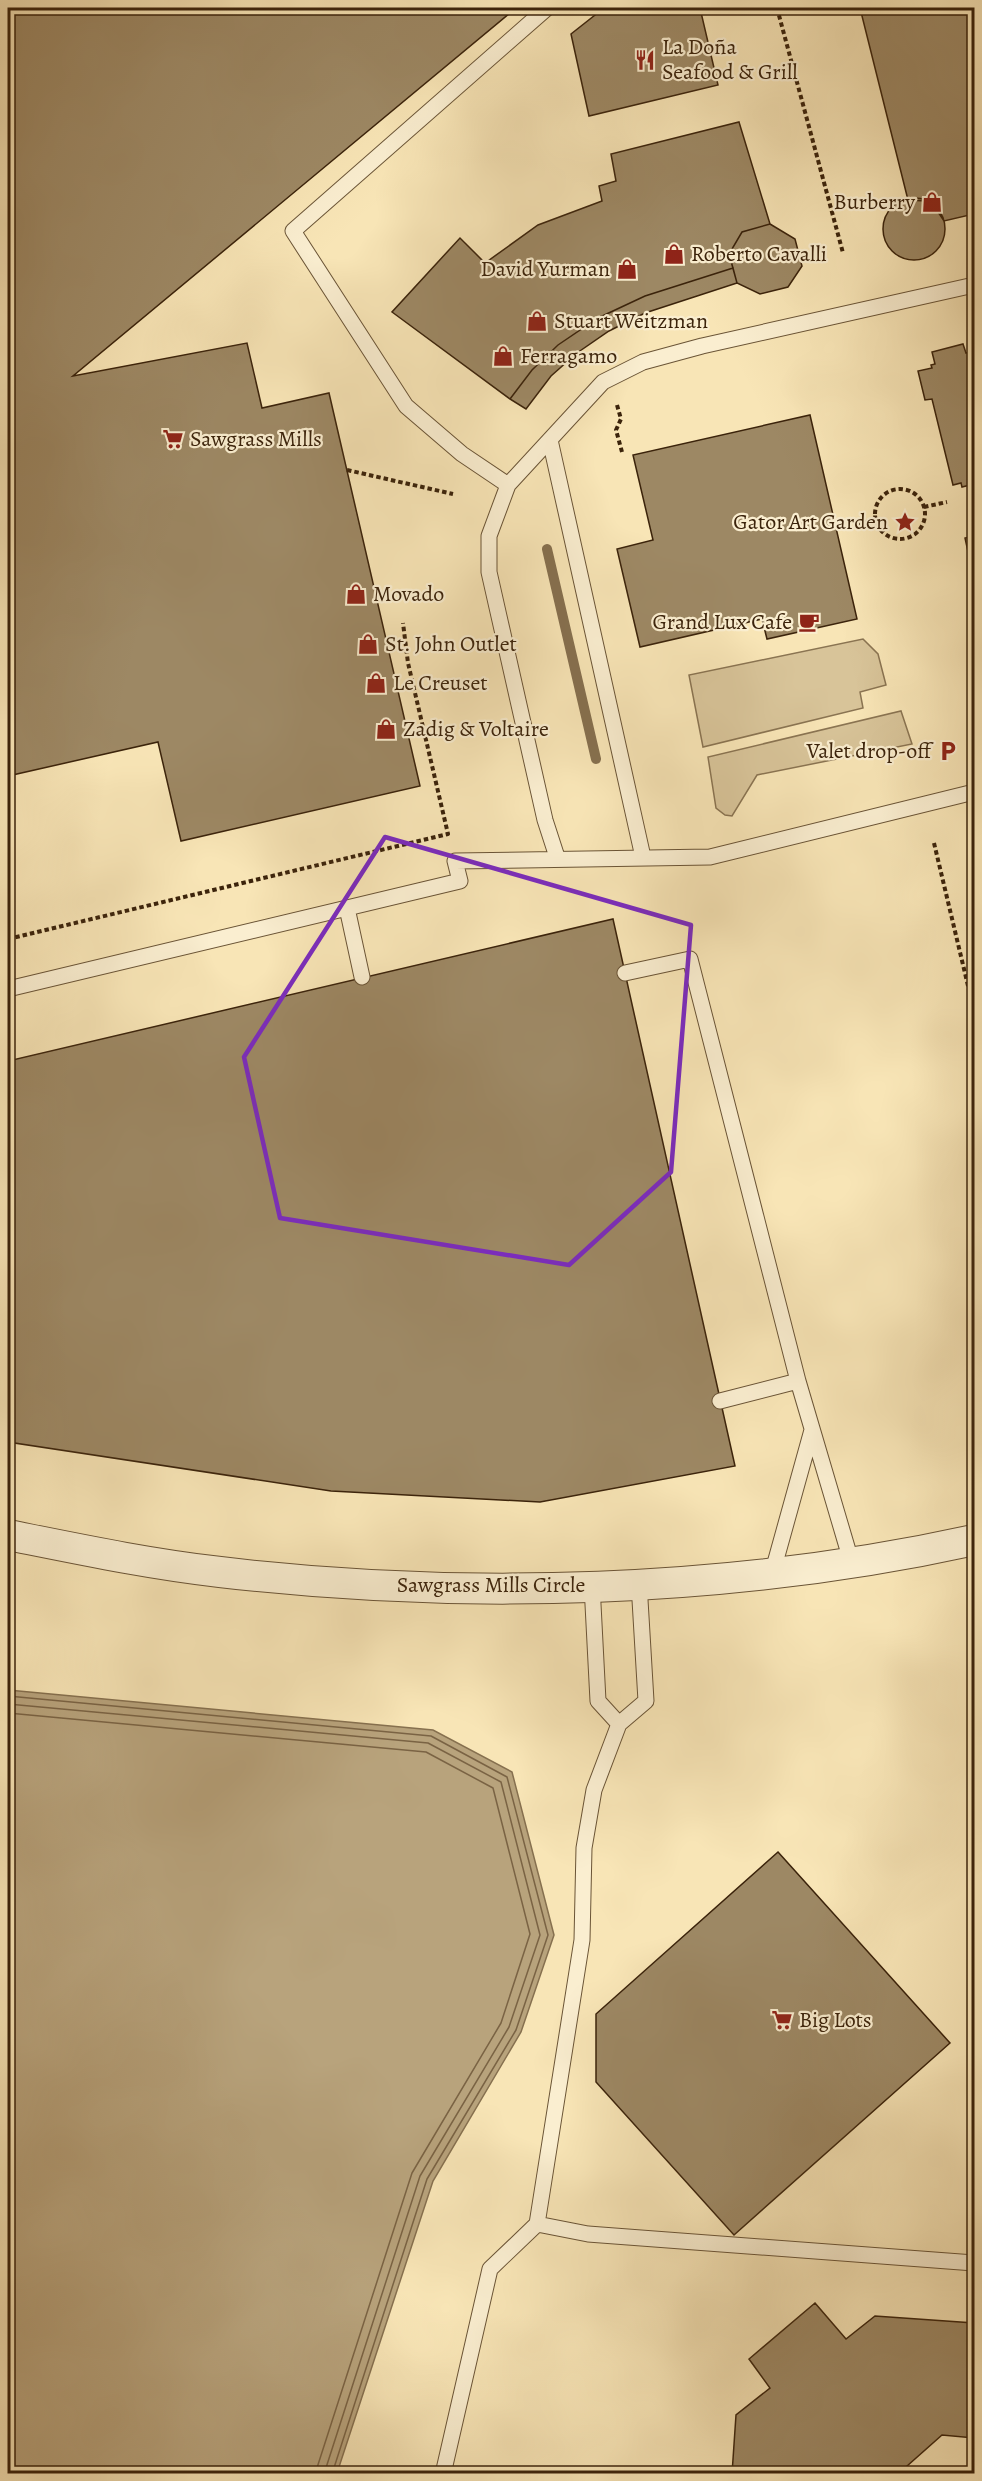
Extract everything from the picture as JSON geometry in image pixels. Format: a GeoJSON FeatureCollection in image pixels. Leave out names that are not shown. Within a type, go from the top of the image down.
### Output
{"type":"FeatureCollection","features":[{"type":"Feature","properties":{"kind":"street","name":"Sawgrass Mills Circle"},"geometry":{"type":"LineString","coordinates":[[8,1535],[218,1572],[322,1582],[509,1588],[639,1583],[772,1574],[852,1564],[975,1540]]}},
{"type":"Feature","properties":{"kind":"lane"},"geometry":{"type":"LineString","coordinates":[[508,486],[462,453],[406,406],[293,231],[547,8]]}},
{"type":"Feature","properties":{"kind":"lane"},"geometry":{"type":"LineString","coordinates":[[557,857],[545,820],[489,572],[489,536],[508,486],[603,382],[643,362],[772,329],[975,285]]}},
{"type":"Feature","properties":{"kind":"lane"},"geometry":{"type":"LineString","coordinates":[[550,440],[643,857]]}},
{"type":"Feature","properties":{"kind":"lane"},"geometry":{"type":"LineString","coordinates":[[8,989],[460,881],[455,861],[557,857],[710,856],[975,792]]}},
{"type":"Feature","properties":{"kind":"lane"},"geometry":{"type":"LineString","coordinates":[[347,908],[362,976]]}},
{"type":"Feature","properties":{"kind":"lane"},"geometry":{"type":"LineString","coordinates":[[625,973],[690,959],[798,1381],[852,1564]]}},
{"type":"Feature","properties":{"kind":"lane"},"geometry":{"type":"LineString","coordinates":[[720,1401],[798,1381]]}},
{"type":"Feature","properties":{"kind":"lane"},"geometry":{"type":"LineString","coordinates":[[772,1574],[812,1430]]}},
{"type":"Feature","properties":{"kind":"lane"},"geometry":{"type":"LineString","coordinates":[[443,2474],[490,2269],[537,2224],[582,1940],[585,1848],[594,1790],[619,1724],[646,1701],[639,1583]]}},
{"type":"Feature","properties":{"kind":"lane"},"geometry":{"type":"LineString","coordinates":[[592,1585],[598,1701],[619,1724]]}},
{"type":"Feature","properties":{"kind":"lane"},"geometry":{"type":"LineString","coordinates":[[537,2224],[588,2234],[975,2263]]}},
{"type":"Feature","properties":{"kind":"path"},"geometry":{"type":"LineString","coordinates":[[777,8],[843,253]]}},
{"type":"Feature","properties":{"kind":"path"},"geometry":{"type":"LineString","coordinates":[[615,399],[621,419],[616,430],[621,452]]}},
{"type":"Feature","properties":{"kind":"path"},"geometry":{"type":"LineString","coordinates":[[346,470],[453,494]]}},
{"type":"Feature","properties":{"kind":"path"},"geometry":{"type":"LineString","coordinates":[[897,489],[913,493],[924,507],[926,514],[921,530],[899,540],[884,534],[875,519],[882,496],[897,489]]}},
{"type":"Feature","properties":{"kind":"path"},"geometry":{"type":"LineString","coordinates":[[924,507],[947,502]]}},
{"type":"Feature","properties":{"kind":"path"},"geometry":{"type":"LineString","coordinates":[[857,525],[875,519]]}},
{"type":"Feature","properties":{"kind":"path"},"geometry":{"type":"LineString","coordinates":[[8,939],[448,834],[410,673],[403,623]]}},
{"type":"Feature","properties":{"kind":"path"},"geometry":{"type":"LineString","coordinates":[[933,843],[975,1011]]}},
{"type":"Feature","properties":{"kind":"highlighted area"},"geometry":{"type":"Polygon","coordinates":[[[385,837],[691,925],[671,1172],[569,1265],[280,1218],[244,1057],[385,837]]]}},
{"type":"Feature","properties":{"kind":"shaded area"},"geometry":{"type":"Polygon","coordinates":[[[863,639],[878,654],[886,685],[860,692],[863,708],[703,747],[689,675],[863,639]]]}},
{"type":"Feature","properties":{"kind":"shaded area"},"geometry":{"type":"Polygon","coordinates":[[[901,711],[912,744],[757,775],[732,816],[725,815],[716,808],[708,757],[901,711]]]}},
{"type":"Feature","properties":{"kind":"water"},"geometry":{"type":"Polygon","coordinates":[[[8,1690],[433,1730],[512,1772],[554,1935],[521,2032],[433,2181],[337,2473],[8,2473],[8,1690]]]}},
{"type":"Feature","properties":{"kind":"building","name":"Sawgrass Mills"},"geometry":{"type":"Polygon","coordinates":[[[8,8],[516,8],[73,376],[247,343],[262,408],[329,393],[420,786],[181,841],[158,742],[8,776],[8,8]]]}},
{"type":"Feature","properties":{"kind":"building","name":"La Doña Seafood & Grill"},"geometry":{"type":"Polygon","coordinates":[[[604,8],[700,8],[718,85],[589,116],[571,34],[604,8]]]}},
{"type":"Feature","properties":{"kind":"building"},"geometry":{"type":"Polygon","coordinates":[[[860,8],[974,8],[974,214],[944,221],[934,206],[926,201],[908,200],[860,8]]]}},
{"type":"Feature","properties":{"kind":"building"},"geometry":{"type":"Polygon","coordinates":[[[739,122],[770,224],[742,232],[729,254],[733,268],[645,296],[598,318],[558,345],[532,370],[510,399],[392,312],[460,238],[485,263],[538,225],[602,201],[599,186],[616,181],[611,154],[739,122]]]}},
{"type":"Feature","properties":{"kind":"building"},"geometry":{"type":"Polygon","coordinates":[[[914,198],[936,207],[945,229],[936,251],[914,260],[892,251],[883,229],[892,207],[914,198]]]}},
{"type":"Feature","properties":{"kind":"building"},"geometry":{"type":"Polygon","coordinates":[[[770,224],[795,239],[802,266],[788,287],[760,294],[737,283],[729,254],[742,232],[770,224]]]}},
{"type":"Feature","properties":{"kind":"building"},"geometry":{"type":"Polygon","coordinates":[[[733,268],[737,283],[645,313],[609,331],[577,353],[551,376],[526,409],[510,399],[532,370],[558,345],[598,318],[645,296],[733,268]]]}},
{"type":"Feature","properties":{"kind":"building"},"geometry":{"type":"Polygon","coordinates":[[[963,344],[966,353],[974,351],[974,484],[962,487],[961,483],[953,485],[932,399],[925,400],[918,371],[932,368],[931,365],[935,364],[932,352],[963,344]]]}},
{"type":"Feature","properties":{"kind":"building"},"geometry":{"type":"Polygon","coordinates":[[[810,415],[857,619],[767,639],[762,619],[640,647],[617,549],[653,540],[633,455],[810,415]]]}},
{"type":"Feature","properties":{"kind":"building"},"geometry":{"type":"Polygon","coordinates":[[[974,536],[974,579],[965,538],[974,536]]]}},
{"type":"Feature","properties":{"kind":"building"},"geometry":{"type":"Polygon","coordinates":[[[613,919],[735,1466],[540,1502],[331,1491],[8,1442],[8,1061],[613,919]]]}},
{"type":"Feature","properties":{"kind":"building"},"geometry":{"type":"Polygon","coordinates":[[[778,1852],[950,2043],[734,2235],[596,2082],[596,2014],[778,1852]]]}},
{"type":"Feature","properties":{"kind":"building"},"geometry":{"type":"Polygon","coordinates":[[[815,2303],[846,2339],[875,2316],[974,2323],[974,2438],[942,2435],[898,2474],[732,2474],[736,2415],[770,2388],[749,2359],[815,2303]]]}},
{"type":"Feature","properties":{"kind":"waterway"},"geometry":{"type":"LineString","coordinates":[[547,549],[596,759]]}},
{"type":"Feature","properties":{"kind":"place","name":"La Doña Seafood & Grill"},"geometry":{"type":"Point","coordinates":[645,60]}},
{"type":"Feature","properties":{"kind":"place","name":"Burberry"},"geometry":{"type":"Point","coordinates":[932,202]}},
{"type":"Feature","properties":{"kind":"place","name":"Roberto Cavalli"},"geometry":{"type":"Point","coordinates":[674,254]}},
{"type":"Feature","properties":{"kind":"place","name":"David Yurman"},"geometry":{"type":"Point","coordinates":[627,269]}},
{"type":"Feature","properties":{"kind":"place","name":"Stuart Weitzman"},"geometry":{"type":"Point","coordinates":[537,321]}},
{"type":"Feature","properties":{"kind":"place","name":"Ferragamo"},"geometry":{"type":"Point","coordinates":[503,356]}},
{"type":"Feature","properties":{"kind":"place","name":"Sawgrass Mills"},"geometry":{"type":"Point","coordinates":[173,439]}},
{"type":"Feature","properties":{"kind":"place","name":"Gator Art Garden"},"geometry":{"type":"Point","coordinates":[905,522]}},
{"type":"Feature","properties":{"kind":"place","name":"Movado"},"geometry":{"type":"Point","coordinates":[356,594]}},
{"type":"Feature","properties":{"kind":"place","name":"Grand Lux Cafe"},"geometry":{"type":"Point","coordinates":[809,622]}},
{"type":"Feature","properties":{"kind":"place","name":"St. John Outlet"},"geometry":{"type":"Point","coordinates":[368,644]}},
{"type":"Feature","properties":{"kind":"place","name":"Le Creuset"},"geometry":{"type":"Point","coordinates":[376,683]}},
{"type":"Feature","properties":{"kind":"place","name":"Zadig & Voltaire"},"geometry":{"type":"Point","coordinates":[386,729]}},
{"type":"Feature","properties":{"kind":"place","name":"Valet drop-off"},"geometry":{"type":"Point","coordinates":[948,751]}},
{"type":"Feature","properties":{"kind":"place","name":"Big Lots"},"geometry":{"type":"Point","coordinates":[782,2020]}}]}
